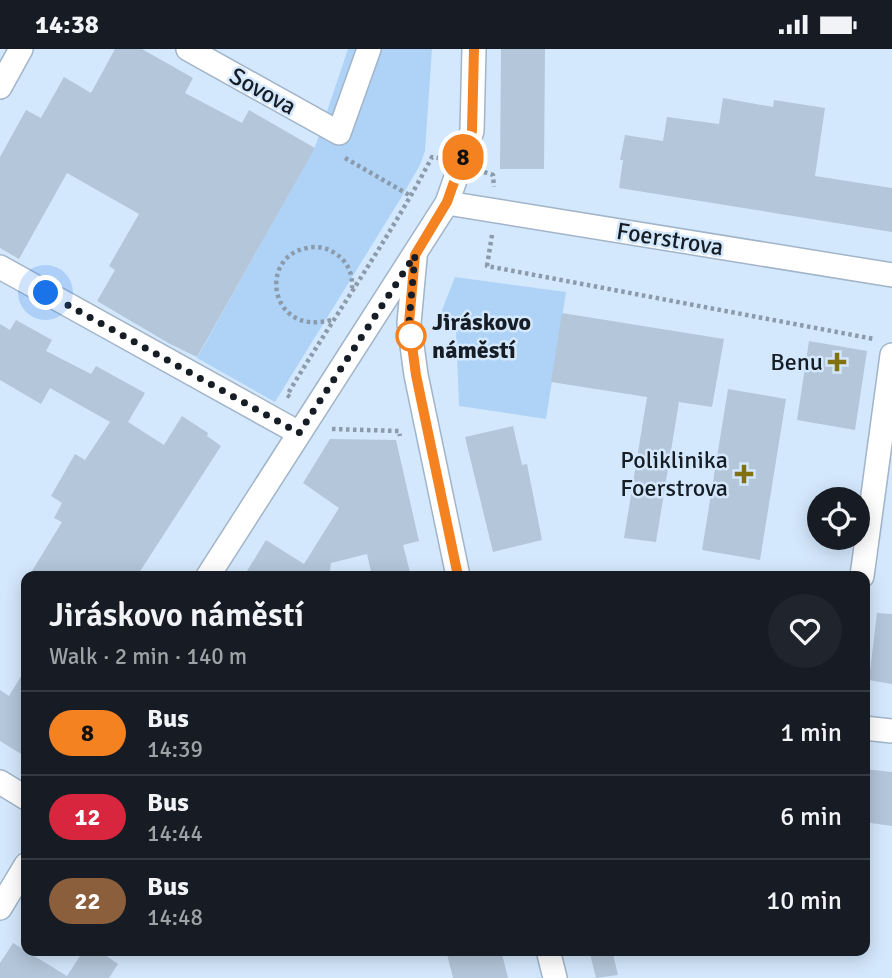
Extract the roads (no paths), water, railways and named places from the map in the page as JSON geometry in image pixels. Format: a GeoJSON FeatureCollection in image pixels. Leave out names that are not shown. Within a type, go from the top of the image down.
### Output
{"type":"FeatureCollection","features":[{"type":"Feature","properties":{"kind":"street"},"geometry":{"type":"LineString","coordinates":[[0,87],[21,49]]}},
{"type":"Feature","properties":{"kind":"street","name":"Sovova"},"geometry":{"type":"LineString","coordinates":[[188,49],[337,143],[369,49]]}},
{"type":"Feature","properties":{"kind":"street"},"geometry":{"type":"LineString","coordinates":[[211,571],[447,202],[472,131],[474,49]]}},
{"type":"Feature","properties":{"kind":"street","name":"Foerstrova"},"geometry":{"type":"LineString","coordinates":[[447,202],[892,275]]}},
{"type":"Feature","properties":{"kind":"street"},"geometry":{"type":"LineString","coordinates":[[415,255],[409,323],[416,375],[457,571]]}},
{"type":"Feature","properties":{"kind":"street"},"geometry":{"type":"LineString","coordinates":[[0,267],[299,433]]}},
{"type":"Feature","properties":{"kind":"street"},"geometry":{"type":"LineString","coordinates":[[863,571],[885,347]]}},
{"type":"Feature","properties":{"kind":"street"},"geometry":{"type":"LineString","coordinates":[[870,729],[892,731]]}},
{"type":"Feature","properties":{"kind":"street"},"geometry":{"type":"LineString","coordinates":[[0,782],[21,795]]}},
{"type":"Feature","properties":{"kind":"street"},"geometry":{"type":"LineString","coordinates":[[0,908],[21,873]]}},
{"type":"Feature","properties":{"kind":"street"},"geometry":{"type":"LineString","coordinates":[[550,956],[555,978]]}},
{"type":"Feature","properties":{"kind":"place","name":"Jiráskovo náměstí"},"geometry":{"type":"Point","coordinates":[411,336]}},
{"type":"Feature","properties":{"kind":"place","name":"Benu"},"geometry":{"type":"Point","coordinates":[837,362]}},
{"type":"Feature","properties":{"kind":"place","name":"Poliklinika Foerstrova"},"geometry":{"type":"Point","coordinates":[744,474]}}]}
